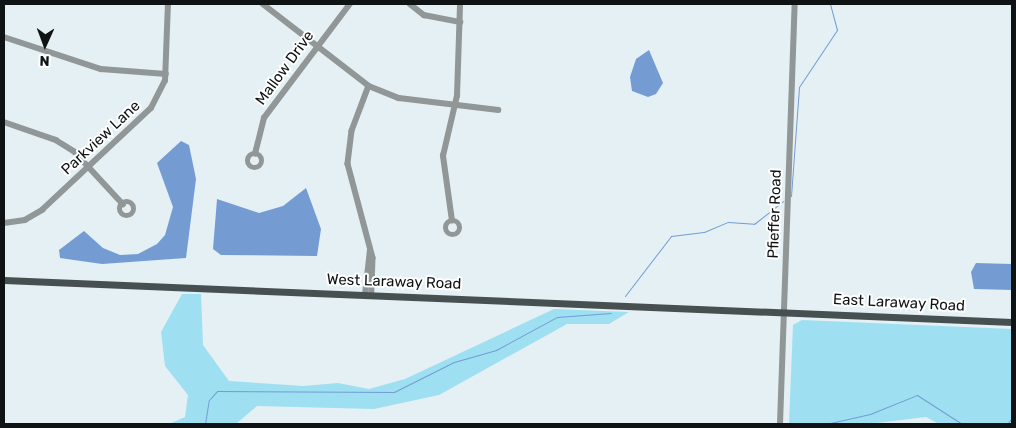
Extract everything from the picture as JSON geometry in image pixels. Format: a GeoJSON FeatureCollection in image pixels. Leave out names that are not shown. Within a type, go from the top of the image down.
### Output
{"type":"FeatureCollection","features":[{"type":"Feature","properties":{"kind":"main road","name":"West Laraway Road"},"geometry":{"type":"LineString","coordinates":[[4,280],[784,311]]}},
{"type":"Feature","properties":{"kind":"main road","name":"East Laraway Road"},"geometry":{"type":"LineString","coordinates":[[784,311],[1012,322]]}},
{"type":"Feature","properties":{"kind":"street","name":"Parkview Lane"},"geometry":{"type":"LineString","coordinates":[[4,223],[37,214],[151,108],[166,74],[168,4]]}},
{"type":"Feature","properties":{"kind":"street"},"geometry":{"type":"LineString","coordinates":[[262,4],[315,47],[369,86],[399,98],[455,107],[498,110]]}},
{"type":"Feature","properties":{"kind":"street","name":"Mallow Drive"},"geometry":{"type":"LineString","coordinates":[[255,154],[264,118],[315,47],[350,4]]}},
{"type":"Feature","properties":{"kind":"street"},"geometry":{"type":"LineString","coordinates":[[410,4],[424,15],[460,22]]}},
{"type":"Feature","properties":{"kind":"street"},"geometry":{"type":"LineString","coordinates":[[452,221],[443,156],[455,107],[460,4]]}},
{"type":"Feature","properties":{"kind":"street","name":"Pfieffer Road"},"geometry":{"type":"LineString","coordinates":[[780,424],[795,4]]}},
{"type":"Feature","properties":{"kind":"street"},"geometry":{"type":"LineString","coordinates":[[4,37],[101,69],[166,74]]}},
{"type":"Feature","properties":{"kind":"street"},"geometry":{"type":"LineString","coordinates":[[368,295],[370,250],[366,219],[348,164],[352,131],[369,86]]}},
{"type":"Feature","properties":{"kind":"street"},"geometry":{"type":"LineString","coordinates":[[4,122],[56,140],[88,167],[123,204]]}},
{"type":"Feature","properties":{"kind":"shaded area"},"geometry":{"type":"Polygon","coordinates":[[[649,50],[663,83],[656,94],[648,97],[632,91],[630,77],[636,59],[649,50]]]}},
{"type":"Feature","properties":{"kind":"shaded area"},"geometry":{"type":"Polygon","coordinates":[[[181,141],[189,145],[196,179],[186,258],[102,264],[60,258],[59,250],[84,231],[103,248],[120,255],[138,254],[157,244],[165,235],[173,207],[157,163],[181,141]]]}},
{"type":"Feature","properties":{"kind":"shaded area"},"geometry":{"type":"Polygon","coordinates":[[[306,188],[321,229],[317,256],[221,255],[213,249],[217,199],[259,213],[283,206],[306,188]]]}},
{"type":"Feature","properties":{"kind":"shaded area"},"geometry":{"type":"Polygon","coordinates":[[[976,263],[1012,264],[1012,290],[974,289],[971,272],[976,263]]]}},
{"type":"Feature","properties":{"kind":"shaded area"},"geometry":{"type":"Polygon","coordinates":[[[182,294],[201,294],[203,345],[229,381],[303,386],[338,383],[369,389],[405,379],[554,309],[629,312],[609,324],[567,324],[439,395],[374,409],[257,406],[236,424],[169,424],[185,417],[188,395],[165,366],[161,332],[182,294]]]}},
{"type":"Feature","properties":{"kind":"shaded area"},"geometry":{"type":"Polygon","coordinates":[[[802,320],[1012,329],[1012,424],[939,424],[926,417],[868,424],[789,424],[793,325],[802,320]]]}},
{"type":"Feature","properties":{"kind":"waterway"},"geometry":{"type":"LineString","coordinates":[[791,196],[799,87],[837,30],[830,4]]}},
{"type":"Feature","properties":{"kind":"waterway"},"geometry":{"type":"LineString","coordinates":[[625,296],[671,236],[704,232],[728,222],[754,224],[783,201]]}},
{"type":"Feature","properties":{"kind":"waterway"},"geometry":{"type":"LineString","coordinates":[[205,424],[209,400],[217,391],[394,392],[454,362],[496,350],[557,317],[611,313]]}},
{"type":"Feature","properties":{"kind":"waterway"},"geometry":{"type":"LineString","coordinates":[[826,424],[870,414],[917,395],[962,424]]}},
{"type":"Feature","properties":{"kind":"waterway"},"geometry":{"type":"LineString","coordinates":[[1007,424],[1012,418]]}}]}
